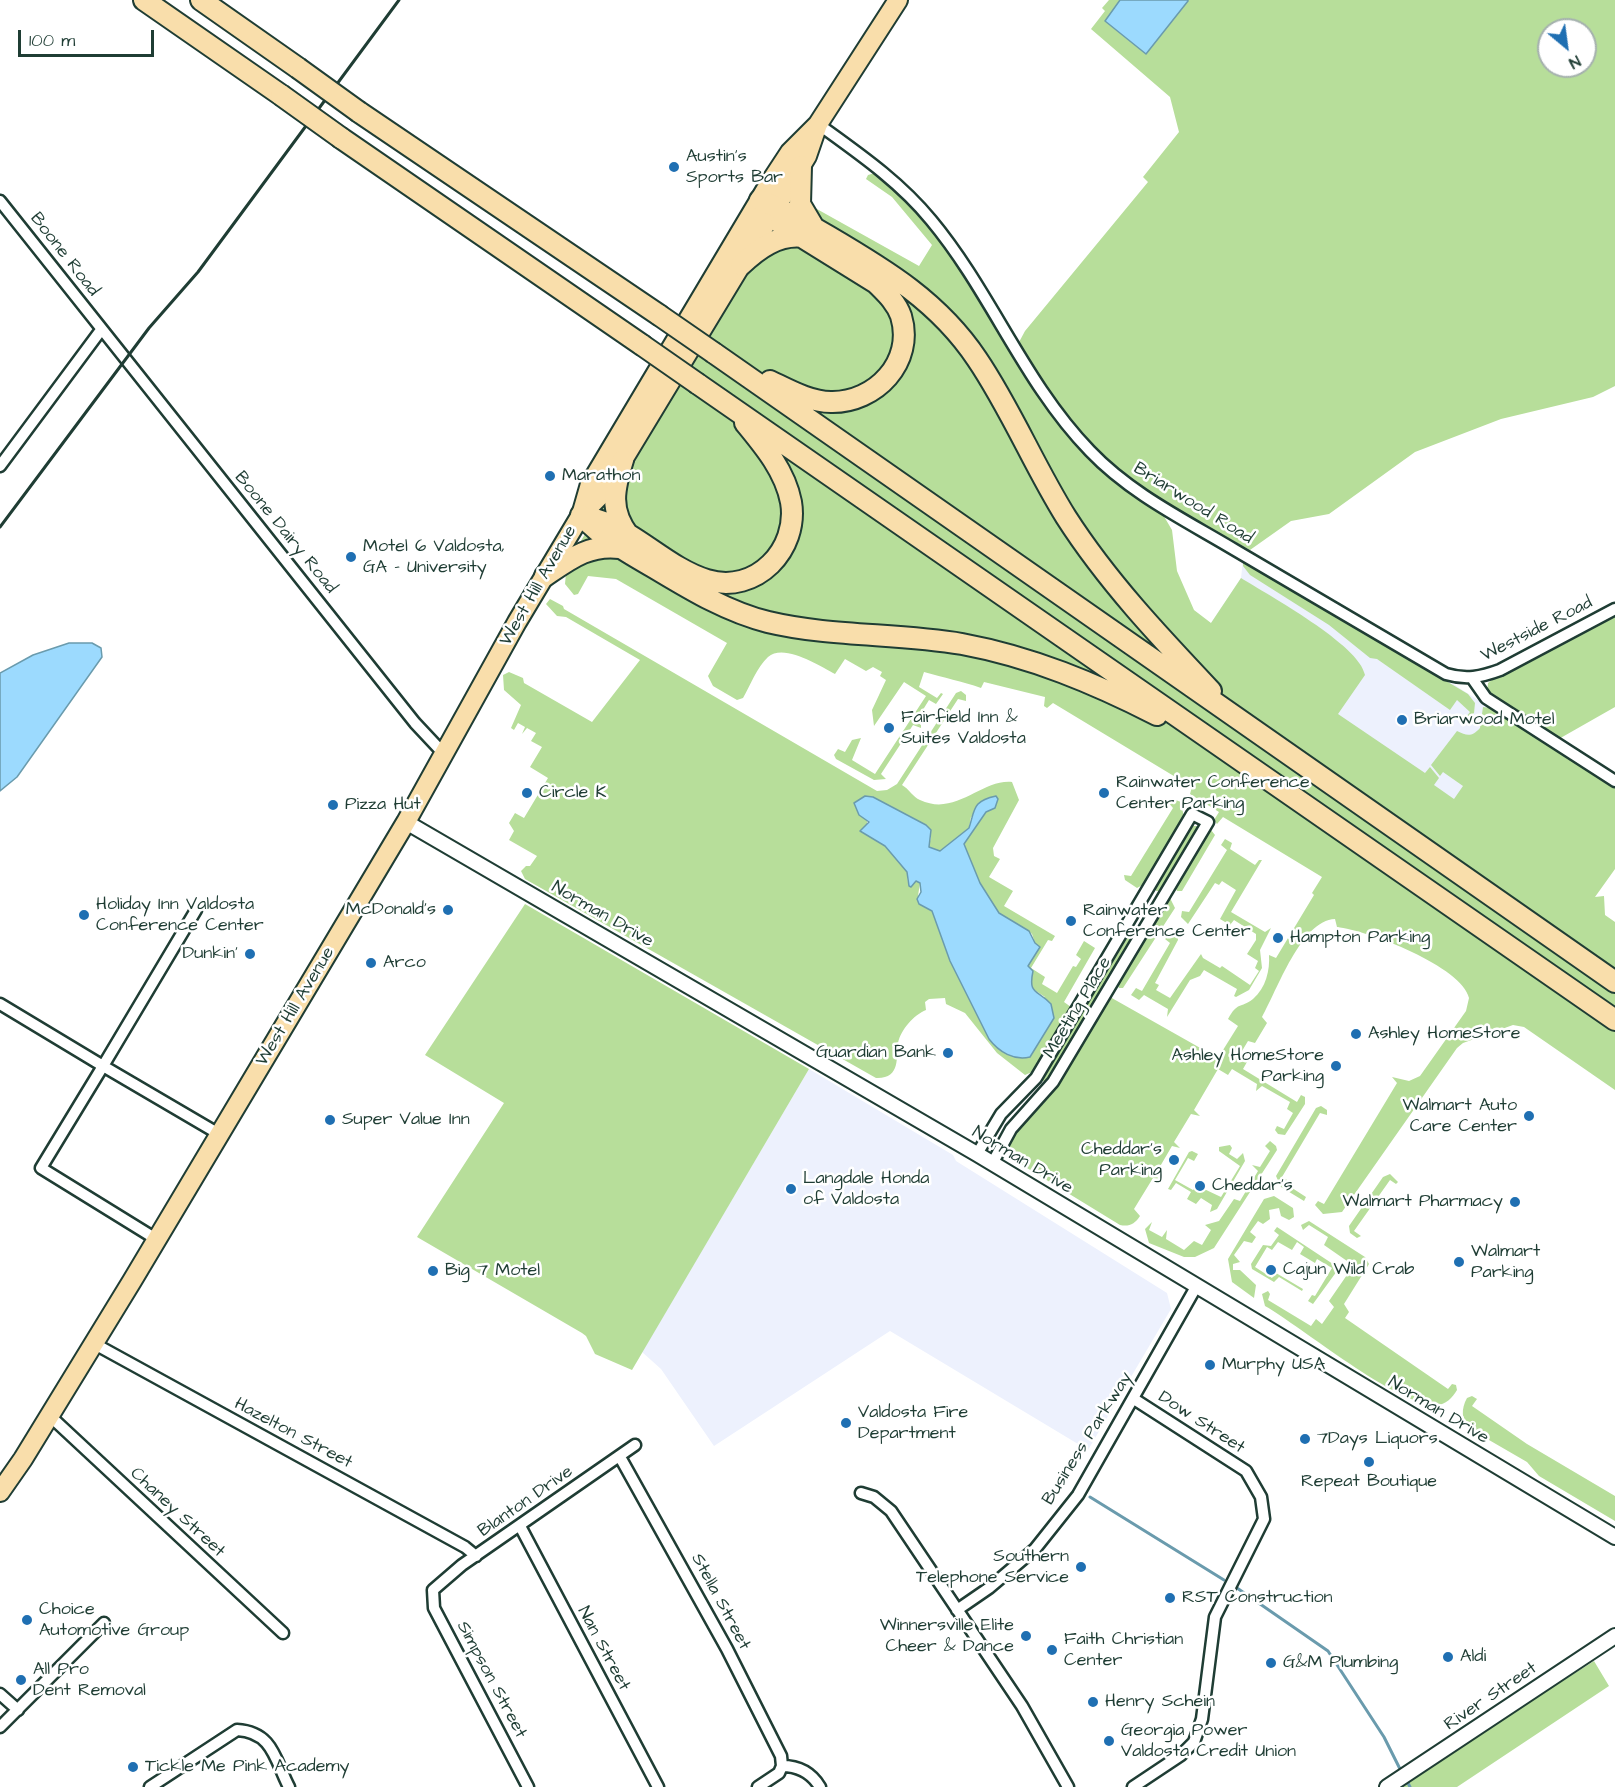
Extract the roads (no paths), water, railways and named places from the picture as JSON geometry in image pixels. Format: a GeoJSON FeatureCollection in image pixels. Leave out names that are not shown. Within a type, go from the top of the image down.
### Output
{"type":"FeatureCollection","features":[{"type":"Feature","properties":{"kind":"highway"},"geometry":{"type":"LineString","coordinates":[[144,0],[1615,1020]]}},
{"type":"Feature","properties":{"kind":"highway"},"geometry":{"type":"LineString","coordinates":[[201,0],[359,112],[714,353],[1615,982]]}},
{"type":"Feature","properties":{"kind":"highway","name":"West Hill Avenue"},"geometry":{"type":"LineString","coordinates":[[0,1492],[50,1416],[406,822],[581,515],[590,484],[769,207],[801,166],[818,124],[898,0]]}},
{"type":"Feature","properties":{"kind":"highway","name":"West Hill Avenue"},"geometry":{"type":"LineString","coordinates":[[581,515],[602,494],[741,265],[769,207],[790,152],[818,124]]}},
{"type":"Feature","properties":{"kind":"highway"},"geometry":{"type":"LineString","coordinates":[[801,166],[800,204],[809,233]]}},
{"type":"Feature","properties":{"kind":"highway"},"geometry":{"type":"LineString","coordinates":[[714,353],[784,388],[816,400],[830,402],[852,401],[869,394],[891,374],[899,357],[903,336],[901,317],[892,300],[876,283],[809,233],[769,207]]}},
{"type":"Feature","properties":{"kind":"highway"},"geometry":{"type":"LineString","coordinates":[[741,265],[759,249],[779,239],[809,233],[913,288],[956,330],[984,369],[1051,492],[1097,562],[1168,646],[1242,723]]}},
{"type":"Feature","properties":{"kind":"highway"},"geometry":{"type":"LineString","coordinates":[[581,515],[594,530],[686,571],[717,582],[747,580],[763,572],[777,558],[788,539],[791,527],[790,501],[786,486],[770,456],[732,408]]}},
{"type":"Feature","properties":{"kind":"highway"},"geometry":{"type":"LineString","coordinates":[[623,460],[613,500],[625,542],[712,602],[766,622],[803,628],[962,644],[1046,665],[1115,693],[1237,759]]}},
{"type":"Feature","properties":{"kind":"highway"},"geometry":{"type":"LineString","coordinates":[[545,576],[589,549],[625,542]]}},
{"type":"Feature","properties":{"kind":"street","name":"Briarwood Road"},"geometry":{"type":"LineString","coordinates":[[818,124],[894,181],[932,221],[1052,405],[1089,451],[1117,476],[1154,502],[1446,674],[1473,678]]}},
{"type":"Feature","properties":{"kind":"street","name":"Boone Road"},"geometry":{"type":"LineString","coordinates":[[0,201],[101,330]]}},
{"type":"Feature","properties":{"kind":"street"},"geometry":{"type":"LineString","coordinates":[[0,466],[101,330]]}},
{"type":"Feature","properties":{"kind":"street","name":"Boone Dairy Road"},"geometry":{"type":"LineString","coordinates":[[101,330],[407,713],[445,755]]}},
{"type":"Feature","properties":{"kind":"street","name":"Westside Road"},"geometry":{"type":"LineString","coordinates":[[1473,678],[1500,670],[1615,609]]}},
{"type":"Feature","properties":{"kind":"street"},"geometry":{"type":"LineString","coordinates":[[1473,678],[1478,689],[1495,705],[1615,781]]}},
{"type":"Feature","properties":{"kind":"street","name":"Meeting Place"},"geometry":{"type":"LineString","coordinates":[[977,1154],[1001,1114],[1036,1078],[1192,814],[1208,822],[1053,1082],[1011,1129],[992,1164]]}},
{"type":"Feature","properties":{"kind":"street","name":"Norman Drive"},"geometry":{"type":"LineString","coordinates":[[406,822],[977,1154],[1613,1535]]}},
{"type":"Feature","properties":{"kind":"street"},"geometry":{"type":"LineString","coordinates":[[156,1239],[41,1168],[196,909]]}},
{"type":"Feature","properties":{"kind":"street"},"geometry":{"type":"LineString","coordinates":[[0,1004],[219,1134]]}},
{"type":"Feature","properties":{"kind":"street","name":"Business Parkway"},"geometry":{"type":"LineString","coordinates":[[957,1610],[989,1588],[1035,1549],[1078,1495],[1196,1287]]}},
{"type":"Feature","properties":{"kind":"street","name":"Hazelton Street"},"geometry":{"type":"LineString","coordinates":[[93,1344],[455,1542],[476,1556]]}},
{"type":"Feature","properties":{"kind":"street","name":"Dow Street"},"geometry":{"type":"LineString","coordinates":[[1132,1787],[1181,1755],[1194,1742],[1202,1719],[1215,1617],[1264,1519],[1261,1497],[1246,1471],[1134,1399]]}},
{"type":"Feature","properties":{"kind":"street","name":"Chaney Street"},"geometry":{"type":"LineString","coordinates":[[50,1416],[282,1633]]}},
{"type":"Feature","properties":{"kind":"street","name":"Blanton Drive"},"geometry":{"type":"LineString","coordinates":[[436,1587],[476,1556],[635,1445]]}},
{"type":"Feature","properties":{"kind":"street","name":"Stella Street"},"geometry":{"type":"LineString","coordinates":[[620,1457],[727,1649],[781,1756],[782,1766]]}},
{"type":"Feature","properties":{"kind":"street"},"geometry":{"type":"LineString","coordinates":[[861,1493],[874,1497],[891,1511],[1022,1706],[1068,1787]]}},
{"type":"Feature","properties":{"kind":"street","name":"Nan Street"},"geometry":{"type":"LineString","coordinates":[[520,1526],[658,1787]]}},
{"type":"Feature","properties":{"kind":"street","name":"Simpson Street"},"geometry":{"type":"LineString","coordinates":[[436,1587],[432,1599],[434,1608],[528,1787]]}},
{"type":"Feature","properties":{"kind":"street"},"geometry":{"type":"LineString","coordinates":[[0,1727],[104,1623]]}},
{"type":"Feature","properties":{"kind":"street","name":"River Street"},"geometry":{"type":"LineString","coordinates":[[1387,1787],[1615,1636]]}},
{"type":"Feature","properties":{"kind":"street"},"geometry":{"type":"LineString","coordinates":[[0,1694],[18,1710]]}},
{"type":"Feature","properties":{"kind":"street"},"geometry":{"type":"LineString","coordinates":[[150,1787],[237,1730],[251,1731],[266,1740],[289,1787]]}},
{"type":"Feature","properties":{"kind":"street"},"geometry":{"type":"LineString","coordinates":[[758,1787],[779,1773],[782,1766],[796,1766],[809,1774],[820,1787]]}},
{"type":"Feature","properties":{"kind":"water"},"geometry":{"type":"Polygon","coordinates":[[[1120,0],[1188,1],[1146,54],[1105,21],[1120,0]]]}},
{"type":"Feature","properties":{"kind":"water"},"geometry":{"type":"Polygon","coordinates":[[[69,643],[92,643],[101,648],[102,657],[17,777],[0,791],[0,673],[33,655],[69,643]]]}},
{"type":"Feature","properties":{"kind":"water"},"geometry":{"type":"Polygon","coordinates":[[[865,796],[873,797],[926,825],[931,830],[929,847],[940,851],[969,828],[978,804],[996,796],[998,799],[995,808],[986,812],[964,844],[980,883],[999,913],[1029,931],[1035,943],[1040,947],[1028,966],[1033,971],[1033,988],[1051,1004],[1054,1018],[1030,1057],[1018,1058],[1007,1054],[989,1039],[950,961],[932,911],[919,904],[917,899],[921,892],[920,883],[916,881],[911,887],[909,886],[907,872],[885,846],[860,831],[869,822],[859,815],[854,803],[865,796]]]}},
{"type":"Feature","properties":{"kind":"waterway"},"geometry":{"type":"LineString","coordinates":[[1090,1497],[1224,1580]]}},
{"type":"Feature","properties":{"kind":"waterway"},"geometry":{"type":"LineString","coordinates":[[1237,1588],[1328,1651],[1384,1737],[1400,1769]]}},
{"type":"Feature","properties":{"kind":"waterway"},"geometry":{"type":"LineString","coordinates":[[1408,1783],[1410,1787]]}},
{"type":"Feature","properties":{"kind":"railway"},"geometry":{"type":"LineString","coordinates":[[0,527],[149,328],[198,272],[399,0]]}},
{"type":"Feature","properties":{"kind":"place","name":"Austin's Sports Bar"},"geometry":{"type":"Point","coordinates":[674,167]}},
{"type":"Feature","properties":{"kind":"place","name":"Marathon"},"geometry":{"type":"Point","coordinates":[550,476]}},
{"type":"Feature","properties":{"kind":"place","name":"Motel 6 Valdosta, GA - University"},"geometry":{"type":"Point","coordinates":[351,557]}},
{"type":"Feature","properties":{"kind":"place","name":"Briarwood Motel"},"geometry":{"type":"Point","coordinates":[1402,720]}},
{"type":"Feature","properties":{"kind":"place","name":"Fairfield Inn & Suites Valdosta"},"geometry":{"type":"Point","coordinates":[889,728]}},
{"type":"Feature","properties":{"kind":"place","name":"Circle K"},"geometry":{"type":"Point","coordinates":[527,793]}},
{"type":"Feature","properties":{"kind":"place","name":"Rainwater Conference Center Parking"},"geometry":{"type":"Point","coordinates":[1104,793]}},
{"type":"Feature","properties":{"kind":"place","name":"Pizza Hut"},"geometry":{"type":"Point","coordinates":[333,805]}},
{"type":"Feature","properties":{"kind":"place","name":"McDonald's"},"geometry":{"type":"Point","coordinates":[448,910]}},
{"type":"Feature","properties":{"kind":"place","name":"Holiday Inn Valdosta Conference Center"},"geometry":{"type":"Point","coordinates":[84,915]}},
{"type":"Feature","properties":{"kind":"place","name":"Rainwater Conference Center"},"geometry":{"type":"Point","coordinates":[1071,921]}},
{"type":"Feature","properties":{"kind":"place","name":"Hampton Parking"},"geometry":{"type":"Point","coordinates":[1278,938]}},
{"type":"Feature","properties":{"kind":"place","name":"Dunkin'"},"geometry":{"type":"Point","coordinates":[250,954]}},
{"type":"Feature","properties":{"kind":"place","name":"Arco"},"geometry":{"type":"Point","coordinates":[371,963]}},
{"type":"Feature","properties":{"kind":"place","name":"Ashley HomeStore"},"geometry":{"type":"Point","coordinates":[1356,1034]}},
{"type":"Feature","properties":{"kind":"place","name":"Guardian Bank"},"geometry":{"type":"Point","coordinates":[948,1053]}},
{"type":"Feature","properties":{"kind":"place","name":"Ashley HomeStore Parking"},"geometry":{"type":"Point","coordinates":[1336,1066]}},
{"type":"Feature","properties":{"kind":"place","name":"Walmart Auto Care Center"},"geometry":{"type":"Point","coordinates":[1529,1116]}},
{"type":"Feature","properties":{"kind":"place","name":"Super Value Inn"},"geometry":{"type":"Point","coordinates":[330,1120]}},
{"type":"Feature","properties":{"kind":"place","name":"Cheddar's Parking"},"geometry":{"type":"Point","coordinates":[1174,1160]}},
{"type":"Feature","properties":{"kind":"place","name":"Cheddar's"},"geometry":{"type":"Point","coordinates":[1200,1186]}},
{"type":"Feature","properties":{"kind":"place","name":"Langdale Honda of Valdosta"},"geometry":{"type":"Point","coordinates":[791,1189]}},
{"type":"Feature","properties":{"kind":"place","name":"Walmart Pharmacy"},"geometry":{"type":"Point","coordinates":[1515,1202]}},
{"type":"Feature","properties":{"kind":"place","name":"Walmart Parking"},"geometry":{"type":"Point","coordinates":[1459,1262]}},
{"type":"Feature","properties":{"kind":"place","name":"Cajun Wild Crab"},"geometry":{"type":"Point","coordinates":[1271,1270]}},
{"type":"Feature","properties":{"kind":"place","name":"Big 7 Motel"},"geometry":{"type":"Point","coordinates":[433,1271]}},
{"type":"Feature","properties":{"kind":"place","name":"Murphy USA"},"geometry":{"type":"Point","coordinates":[1210,1365]}},
{"type":"Feature","properties":{"kind":"place","name":"Valdosta Fire Department"},"geometry":{"type":"Point","coordinates":[846,1423]}},
{"type":"Feature","properties":{"kind":"place","name":"7Days Liquors"},"geometry":{"type":"Point","coordinates":[1305,1439]}},
{"type":"Feature","properties":{"kind":"place","name":"Repeat Boutique"},"geometry":{"type":"Point","coordinates":[1369,1462]}},
{"type":"Feature","properties":{"kind":"place","name":"Southern Telephone Service"},"geometry":{"type":"Point","coordinates":[1081,1567]}},
{"type":"Feature","properties":{"kind":"place","name":"RST Construction"},"geometry":{"type":"Point","coordinates":[1170,1598]}},
{"type":"Feature","properties":{"kind":"place","name":"Choice Automotive Group"},"geometry":{"type":"Point","coordinates":[27,1620]}},
{"type":"Feature","properties":{"kind":"place","name":"Winnersville Elite Cheer & Dance"},"geometry":{"type":"Point","coordinates":[1026,1636]}},
{"type":"Feature","properties":{"kind":"place","name":"Faith Christian Center"},"geometry":{"type":"Point","coordinates":[1052,1650]}},
{"type":"Feature","properties":{"kind":"place","name":"Aldi"},"geometry":{"type":"Point","coordinates":[1448,1657]}},
{"type":"Feature","properties":{"kind":"place","name":"G&M Plumbing"},"geometry":{"type":"Point","coordinates":[1271,1663]}},
{"type":"Feature","properties":{"kind":"place","name":"All Pro Dent Removal"},"geometry":{"type":"Point","coordinates":[21,1680]}},
{"type":"Feature","properties":{"kind":"place","name":"Henry Schein"},"geometry":{"type":"Point","coordinates":[1093,1702]}},
{"type":"Feature","properties":{"kind":"place","name":"Georgia Power Valdosta Credit Union"},"geometry":{"type":"Point","coordinates":[1109,1741]}},
{"type":"Feature","properties":{"kind":"place","name":"Tickle Me Pink Academy"},"geometry":{"type":"Point","coordinates":[133,1767]}}]}
